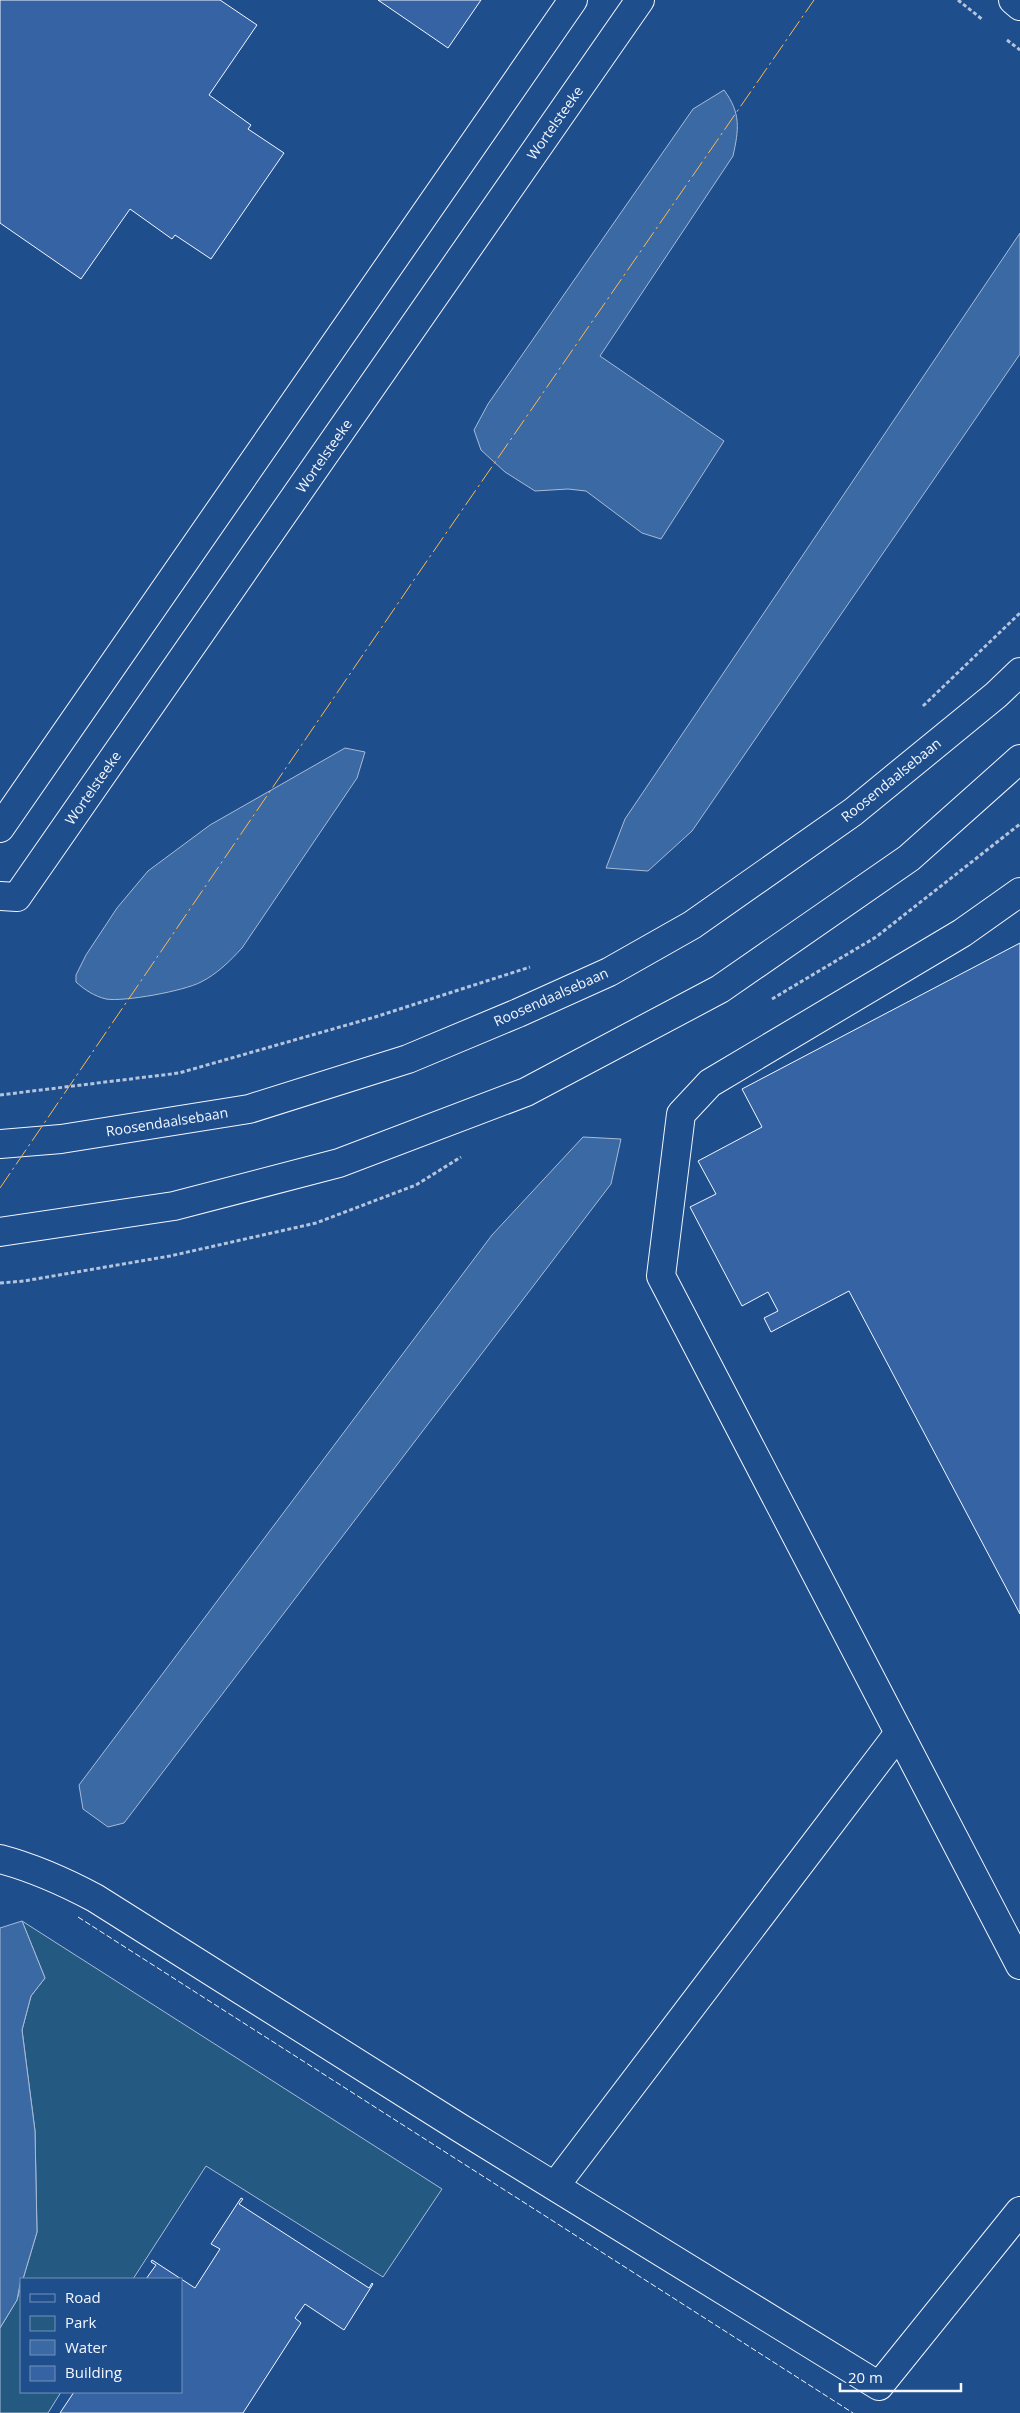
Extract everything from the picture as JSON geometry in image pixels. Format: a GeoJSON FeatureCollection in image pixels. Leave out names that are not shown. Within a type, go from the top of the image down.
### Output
{"type":"FeatureCollection","features":[{"type":"Feature","properties":{"kind":"street"},"geometry":{"type":"LineString","coordinates":[[0,828],[572,0]]}},
{"type":"Feature","properties":{"kind":"street","name":"Wortelsteeke"},"geometry":{"type":"LineString","coordinates":[[0,896],[17,897],[640,0]]}},
{"type":"Feature","properties":{"kind":"street"},"geometry":{"type":"LineString","coordinates":[[1013,0],[1020,6]]}},
{"type":"Feature","properties":{"kind":"street","name":"Roosendaalsebaan"},"geometry":{"type":"LineString","coordinates":[[0,1144],[61,1139],[249,1109],[408,1059],[609,972],[692,925],[853,812],[996,695],[1020,672]]}},
{"type":"Feature","properties":{"kind":"street"},"geometry":{"type":"LineString","coordinates":[[0,1232],[174,1206],[339,1163],[526,1092],[720,989],[909,858],[1020,760]]}},
{"type":"Feature","properties":{"kind":"street"},"geometry":{"type":"LineString","coordinates":[[1020,892],[962,934],[710,1083],[681,1114],[660,1276],[1020,1965]]}},
{"type":"Feature","properties":{"kind":"street"},"geometry":{"type":"LineString","coordinates":[[555,2186],[899,1733]]}},
{"type":"Feature","properties":{"kind":"street"},"geometry":{"type":"LineString","coordinates":[[0,1859],[65,1882],[96,1898],[555,2186],[879,2386],[1020,2211]]}},
{"type":"Feature","properties":{"kind":"path"},"geometry":{"type":"LineString","coordinates":[[922,707],[1020,613]]}},
{"type":"Feature","properties":{"kind":"path"},"geometry":{"type":"LineString","coordinates":[[0,1094],[179,1073],[375,1017],[533,966]]}},
{"type":"Feature","properties":{"kind":"green space"},"geometry":{"type":"Polygon","coordinates":[[[22,1921],[442,2189],[383,2277],[206,2166],[134,2278],[23,2278],[37,2232],[35,2131],[22,2030],[31,1996],[45,1978],[22,1921]]]}},
{"type":"Feature","properties":{"kind":"green space"},"geometry":{"type":"Polygon","coordinates":[[[20,2290],[20,2393],[60,2393],[48,2413],[0,2413],[0,2328],[17,2300],[20,2290]]]}},
{"type":"Feature","properties":{"kind":"water"},"geometry":{"type":"Polygon","coordinates":[[[724,90],[730,98],[736,114],[737,138],[733,156],[600,356],[724,441],[661,539],[642,533],[586,491],[568,489],[535,491],[505,472],[481,450],[474,430],[488,404],[693,109],[724,90]]]}},
{"type":"Feature","properties":{"kind":"water"},"geometry":{"type":"Polygon","coordinates":[[[1020,233],[1020,354],[692,831],[648,871],[606,868],[625,819],[1020,233]]]}},
{"type":"Feature","properties":{"kind":"water"},"geometry":{"type":"Polygon","coordinates":[[[345,748],[365,752],[357,778],[242,948],[223,967],[207,979],[193,985],[168,992],[126,999],[102,998],[76,982],[76,975],[86,955],[117,908],[148,871],[210,825],[345,748]]]}},
{"type":"Feature","properties":{"kind":"water"},"geometry":{"type":"Polygon","coordinates":[[[583,1137],[621,1139],[611,1184],[124,1823],[108,1827],[83,1809],[79,1785],[492,1235],[583,1137]]]}},
{"type":"Feature","properties":{"kind":"water"},"geometry":{"type":"Polygon","coordinates":[[[22,1921],[45,1978],[31,1996],[22,2030],[35,2131],[37,2232],[23,2278],[20,2278],[17,2300],[0,2328],[0,1928],[22,1921]]]}},
{"type":"Feature","properties":{"kind":"building"},"geometry":{"type":"Polygon","coordinates":[[[0,0],[220,0],[257,25],[209,95],[251,125],[248,129],[284,153],[211,259],[175,235],[172,239],[130,209],[81,279],[0,223],[0,0]]]}},
{"type":"Feature","properties":{"kind":"building"},"geometry":{"type":"Polygon","coordinates":[[[378,0],[481,0],[448,48],[378,0]]]}},
{"type":"Feature","properties":{"kind":"building"},"geometry":{"type":"Polygon","coordinates":[[[1020,943],[1020,1614],[849,1291],[771,1332],[764,1318],[778,1311],[768,1292],[742,1306],[690,1207],[716,1194],[698,1161],[762,1127],[742,1089],[1020,943]]]}},
{"type":"Feature","properties":{"kind":"building"},"geometry":{"type":"Polygon","coordinates":[[[241,2198],[243,2199],[239,2204],[369,2288],[373,2284],[344,2330],[305,2304],[295,2318],[301,2323],[243,2413],[60,2413],[73,2393],[182,2393],[182,2280],[195,2288],[220,2249],[211,2244],[241,2198]]]}},
{"type":"Feature","properties":{"kind":"building"},"geometry":{"type":"Polygon","coordinates":[[[152,2260],[180,2278],[147,2278],[156,2265],[151,2262],[152,2260]]]}},
{"type":"Feature","properties":{"kind":"fence"},"geometry":{"type":"LineString","coordinates":[[78,1917],[853,2413]]}},
{"type":"Feature","properties":{"kind":"power"},"geometry":{"type":"LineString","coordinates":[[0,1188],[420,571],[814,0]]}}]}
